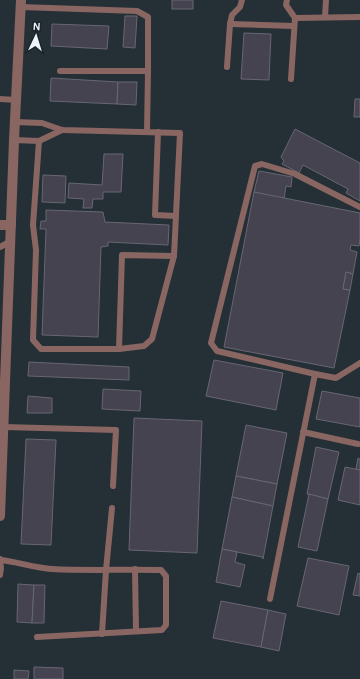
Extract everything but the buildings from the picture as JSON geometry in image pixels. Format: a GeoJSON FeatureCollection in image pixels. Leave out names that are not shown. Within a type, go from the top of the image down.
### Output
{"type":"FeatureCollection","features":[{"type":"Feature","properties":{"kind":"street"},"geometry":{"type":"LineString","coordinates":[[0,516],[14,140],[21,4]]}},
{"type":"Feature","properties":{"kind":"street"},"geometry":{"type":"LineString","coordinates":[[0,225],[11,225]]}},
{"type":"Feature","properties":{"kind":"lane"},"geometry":{"type":"LineString","coordinates":[[227,67],[232,15],[240,7],[242,0]]}},
{"type":"Feature","properties":{"kind":"lane"},"geometry":{"type":"LineString","coordinates":[[287,0],[286,5],[295,18],[292,79]]}},
{"type":"Feature","properties":{"kind":"lane"},"geometry":{"type":"LineString","coordinates":[[326,0],[326,17]]}},
{"type":"Feature","properties":{"kind":"lane"},"geometry":{"type":"LineString","coordinates":[[21,4],[137,10],[148,16],[147,132]]}},
{"type":"Feature","properties":{"kind":"lane"},"geometry":{"type":"LineString","coordinates":[[295,18],[360,17]]}},
{"type":"Feature","properties":{"kind":"lane"},"geometry":{"type":"LineString","coordinates":[[230,24],[294,26]]}},
{"type":"Feature","properties":{"kind":"lane"},"geometry":{"type":"LineString","coordinates":[[60,71],[148,71]]}},
{"type":"Feature","properties":{"kind":"lane"},"geometry":{"type":"LineString","coordinates":[[0,99],[16,100]]}},
{"type":"Feature","properties":{"kind":"lane"},"geometry":{"type":"LineString","coordinates":[[15,122],[42,123],[62,130],[180,133],[174,256],[152,339],[144,346],[119,349],[42,349],[33,340],[36,250],[32,225],[39,141]]}},
{"type":"Feature","properties":{"kind":"lane"},"geometry":{"type":"LineString","coordinates":[[14,140],[39,141],[62,130]]}},
{"type":"Feature","properties":{"kind":"lane"},"geometry":{"type":"LineString","coordinates":[[158,132],[155,215],[176,216]]}},
{"type":"Feature","properties":{"kind":"lane"},"geometry":{"type":"LineString","coordinates":[[360,207],[295,174],[262,164],[255,166],[211,343],[217,351],[336,378],[360,363]]}},
{"type":"Feature","properties":{"kind":"lane"},"geometry":{"type":"LineString","coordinates":[[0,246],[11,241]]}},
{"type":"Feature","properties":{"kind":"lane"},"geometry":{"type":"LineString","coordinates":[[119,349],[122,255],[174,256]]}},
{"type":"Feature","properties":{"kind":"lane"},"geometry":{"type":"LineString","coordinates":[[270,599],[314,374]]}},
{"type":"Feature","properties":{"kind":"lane"},"geometry":{"type":"LineString","coordinates":[[4,427],[116,430],[113,486]]}},
{"type":"Feature","properties":{"kind":"lane"},"geometry":{"type":"LineString","coordinates":[[303,432],[358,444]]}},
{"type":"Feature","properties":{"kind":"lane"},"geometry":{"type":"LineString","coordinates":[[102,634],[112,508]]}},
{"type":"Feature","properties":{"kind":"lane"},"geometry":{"type":"LineString","coordinates":[[0,575],[0,559],[51,568],[161,570],[166,576],[166,625],[162,630],[37,637]]}},
{"type":"Feature","properties":{"kind":"lane"},"geometry":{"type":"LineString","coordinates":[[135,569],[136,631]]}}]}
